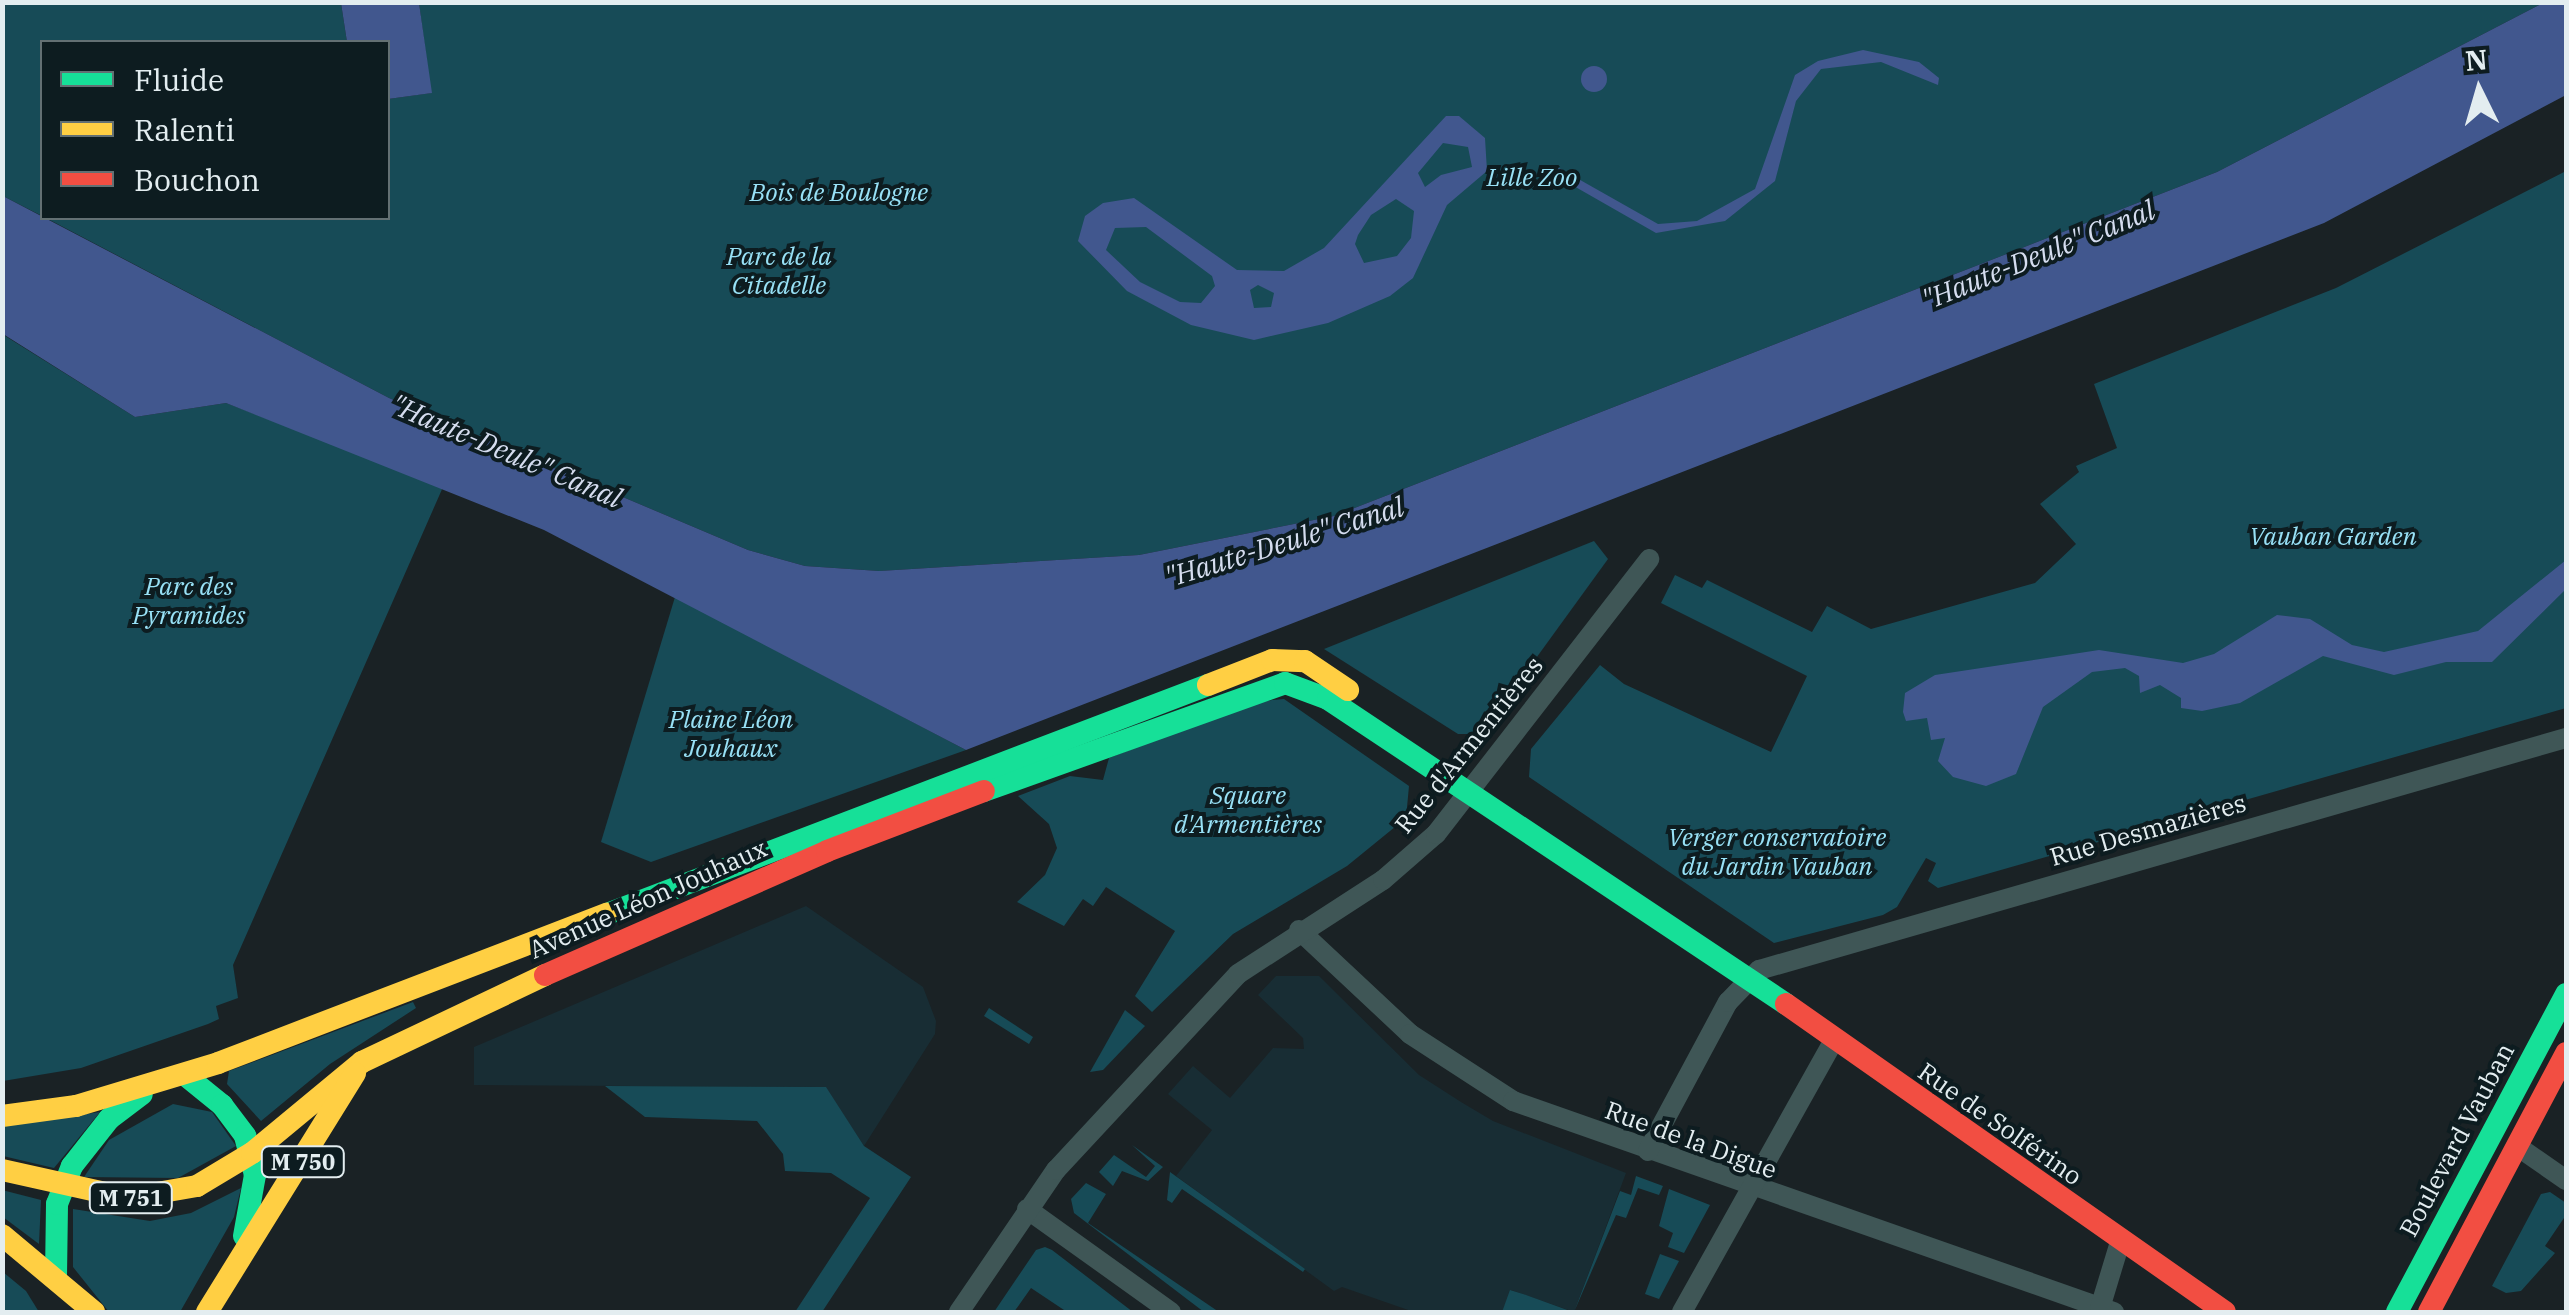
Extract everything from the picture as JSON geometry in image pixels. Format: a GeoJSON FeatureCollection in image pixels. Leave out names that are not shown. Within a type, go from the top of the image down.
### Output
{"type":"FeatureCollection","features":[{"type":"Feature","properties":{"kind":"main road","name":"Rue de Solférino"},"geometry":{"type":"LineString","coordinates":[[1285,658],[1316,667],[1473,787]]}},
{"type":"Feature","properties":{"kind":"main road","name":"Avenue Léon Jouhaux"},"geometry":{"type":"LineString","coordinates":[[2,1116],[54,1111],[184,1075],[1285,658]]}},
{"type":"Feature","properties":{"kind":"main road","name":"Rue de Solférino"},"geometry":{"type":"LineString","coordinates":[[1285,683],[1328,699],[1698,931],[1747,978],[1833,1042],[2226,1312]]}},
{"type":"Feature","properties":{"kind":"main road","name":"Avenue Léon Jouhaux"},"geometry":{"type":"LineString","coordinates":[[2,1170],[128,1198],[163,1196],[219,1176],[362,1062],[602,947],[827,851],[1233,697],[1285,683]]}},
{"type":"Feature","properties":{"kind":"main road","name":"Boulevard Vauban"},"geometry":{"type":"LineString","coordinates":[[2397,1312],[2566,994]]}},
{"type":"Feature","properties":{"kind":"main road"},"geometry":{"type":"LineString","coordinates":[[2428,1312],[2566,1053]]}},
{"type":"Feature","properties":{"kind":"main road","name":"M 750"},"geometry":{"type":"LineString","coordinates":[[208,1312],[237,1258],[362,1062]]}},
{"type":"Feature","properties":{"kind":"main road"},"geometry":{"type":"LineString","coordinates":[[184,1075],[222,1105],[252,1153],[255,1198],[237,1258]]}},
{"type":"Feature","properties":{"kind":"main road","name":"Avenue Léon Jouhaux"},"geometry":{"type":"LineString","coordinates":[[56,1276],[54,1223],[62,1186],[94,1134],[157,1084]]}},
{"type":"Feature","properties":{"kind":"main road"},"geometry":{"type":"LineString","coordinates":[[2,1235],[56,1276],[93,1312]]}},
{"type":"Feature","properties":{"kind":"street","name":"Rue d'Armentières"},"geometry":{"type":"LineString","coordinates":[[959,1312],[1056,1170],[1238,974],[1298,930],[1398,868],[1473,787],[1649,559]]}},
{"type":"Feature","properties":{"kind":"street","name":"Rue Desmazières"},"geometry":{"type":"LineString","coordinates":[[1747,978],[1827,948],[2566,738]]}},
{"type":"Feature","properties":{"kind":"street","name":"Rue de la Digue"},"geometry":{"type":"LineString","coordinates":[[1298,930],[1373,1002],[1462,1072],[1513,1101],[1751,1190],[2107,1310]]}},
{"type":"Feature","properties":{"kind":"street"},"geometry":{"type":"LineString","coordinates":[[1648,1150],[1747,978]]}},
{"type":"Feature","properties":{"kind":"street"},"geometry":{"type":"LineString","coordinates":[[1682,1312],[1833,1042]]}},
{"type":"Feature","properties":{"kind":"street"},"geometry":{"type":"LineString","coordinates":[[2518,1146],[2566,1180]]}},
{"type":"Feature","properties":{"kind":"street"},"geometry":{"type":"LineString","coordinates":[[1027,1209],[1171,1312]]}},
{"type":"Feature","properties":{"kind":"street"},"geometry":{"type":"LineString","coordinates":[[2107,1310],[2120,1242]]}},
{"type":"Feature","properties":{"kind":"shaded area"},"geometry":{"type":"Polygon","coordinates":[[[806,906],[923,987],[936,1021],[935,1034],[864,1146],[825,1087],[474,1085],[474,1047],[806,906]]]}},
{"type":"Feature","properties":{"kind":"shaded area"},"geometry":{"type":"Polygon","coordinates":[[[1276,976],[1319,976],[1419,1075],[1461,1102],[1493,1121],[1626,1173],[1574,1312],[1511,1290],[1502,1312],[1414,1312],[1342,1287],[1334,1291],[1176,1176],[1212,1130],[1168,1094],[1193,1066],[1230,1098],[1273,1048],[1304,1049],[1303,1038],[1258,995],[1276,976]]]}},
{"type":"Feature","properties":{"kind":"green space"},"geometry":{"type":"Polygon","coordinates":[[[2,3],[341,3],[347,40],[40,40],[40,215],[3,196],[2,3]]]}},
{"type":"Feature","properties":{"kind":"green space","name":"Parc de la Citadelle"},"geometry":{"type":"Polygon","coordinates":[[[419,3],[2543,3],[2217,172],[1334,516],[1139,555],[879,571],[805,566],[748,550],[389,398],[50,220],[390,220],[390,99],[431,93],[419,3]]]}},
{"type":"Feature","properties":{"kind":"green space","name":"Vauban Garden"},"geometry":{"type":"Polygon","coordinates":[[[2566,171],[2566,708],[1938,888],[1928,881],[1936,863],[1926,858],[1897,907],[1883,915],[1774,943],[1529,777],[1531,749],[1600,665],[1624,684],[1771,752],[1807,676],[1661,603],[1675,575],[1702,588],[1707,580],[1812,632],[1827,606],[1871,629],[2035,583],[2076,544],[2040,504],[2079,472],[2076,466],[2117,448],[2094,384],[2336,288],[2566,171]]]}},
{"type":"Feature","properties":{"kind":"green space","name":"Parc des Pyramides"},"geometry":{"type":"Polygon","coordinates":[[[2,334],[135,417],[226,403],[443,487],[233,965],[238,998],[216,1006],[219,1019],[208,1024],[81,1068],[3,1081],[2,334]]]}},
{"type":"Feature","properties":{"kind":"green space"},"geometry":{"type":"Polygon","coordinates":[[[1594,541],[1608,559],[1481,734],[1458,734],[1324,649],[1594,541]]]}},
{"type":"Feature","properties":{"kind":"green space","name":"Plaine Léon Jouhaux"},"geometry":{"type":"Polygon","coordinates":[[[675,597],[966,750],[651,862],[601,842],[675,597]]]}},
{"type":"Feature","properties":{"kind":"green space","name":"Square d'Armentières"},"geometry":{"type":"Polygon","coordinates":[[[1284,699],[1409,786],[1406,818],[1347,866],[1233,934],[1152,1012],[1135,996],[1175,931],[1106,887],[1093,906],[1083,899],[1064,926],[1017,902],[1045,875],[1057,848],[1049,824],[1018,796],[1070,776],[1103,780],[1109,758],[1253,702],[1284,699]]]}},
{"type":"Feature","properties":{"kind":"green space"},"geometry":{"type":"Polygon","coordinates":[[[413,1002],[416,1008],[330,1064],[261,1121],[227,1084],[229,1071],[413,1002]]]}},
{"type":"Feature","properties":{"kind":"green space"},"geometry":{"type":"Polygon","coordinates":[[[989,1008],[1033,1037],[1029,1044],[984,1016],[989,1008]]]}},
{"type":"Feature","properties":{"kind":"green space"},"geometry":{"type":"Polygon","coordinates":[[[1125,1010],[1145,1026],[1103,1070],[1090,1072],[1125,1010]]]}},
{"type":"Feature","properties":{"kind":"green space"},"geometry":{"type":"Polygon","coordinates":[[[605,1086],[826,1087],[864,1146],[911,1177],[822,1312],[795,1312],[870,1198],[831,1173],[785,1171],[783,1154],[757,1121],[645,1117],[605,1086]]]}},
{"type":"Feature","properties":{"kind":"green space"},"geometry":{"type":"Polygon","coordinates":[[[173,1104],[212,1112],[236,1146],[178,1178],[84,1177],[109,1140],[173,1104]]]}},
{"type":"Feature","properties":{"kind":"green space"},"geometry":{"type":"Polygon","coordinates":[[[100,1112],[54,1168],[3,1156],[2,1126],[100,1112]]]}},
{"type":"Feature","properties":{"kind":"green space"},"geometry":{"type":"Polygon","coordinates":[[[1132,1145],[1163,1167],[1148,1181],[1122,1171],[1113,1186],[1099,1172],[1114,1155],[1146,1177],[1155,1166],[1132,1145]]]}},
{"type":"Feature","properties":{"kind":"green space"},"geometry":{"type":"Polygon","coordinates":[[[1170,1172],[1305,1269],[1303,1272],[1182,1189],[1172,1203],[1167,1200],[1170,1172]]]}},
{"type":"Feature","properties":{"kind":"green space"},"geometry":{"type":"Polygon","coordinates":[[[1636,1176],[1663,1186],[1659,1195],[1638,1188],[1626,1218],[1616,1215],[1574,1312],[1620,1191],[1631,1195],[1636,1176]]]}},
{"type":"Feature","properties":{"kind":"green space"},"geometry":{"type":"Polygon","coordinates":[[[1086,1183],[1106,1194],[1088,1223],[1219,1312],[1204,1312],[1074,1213],[1071,1199],[1086,1183]]]}},
{"type":"Feature","properties":{"kind":"green space"},"geometry":{"type":"Polygon","coordinates":[[[241,1188],[234,1217],[180,1312],[109,1312],[73,1267],[73,1209],[150,1221],[191,1213],[241,1188]]]}},
{"type":"Feature","properties":{"kind":"green space"},"geometry":{"type":"Polygon","coordinates":[[[1669,1189],[1710,1205],[1684,1253],[1668,1247],[1673,1233],[1659,1226],[1669,1189]]]}},
{"type":"Feature","properties":{"kind":"green space"},"geometry":{"type":"Polygon","coordinates":[[[2,1190],[41,1200],[39,1244],[3,1217],[2,1190]]]}},
{"type":"Feature","properties":{"kind":"green space"},"geometry":{"type":"Polygon","coordinates":[[[2550,1192],[2566,1203],[2566,1215],[2545,1246],[2555,1253],[2521,1291],[2506,1293],[2492,1286],[2541,1194],[2550,1192]]]}},
{"type":"Feature","properties":{"kind":"green space"},"geometry":{"type":"Polygon","coordinates":[[[1045,1247],[1133,1312],[1067,1312],[1031,1288],[1014,1312],[994,1312],[1036,1250],[1045,1247]]]}},
{"type":"Feature","properties":{"kind":"green space"},"geometry":{"type":"Polygon","coordinates":[[[1660,1254],[1679,1261],[1659,1299],[1645,1294],[1660,1254]]]}},
{"type":"Feature","properties":{"kind":"green space"},"geometry":{"type":"Polygon","coordinates":[[[3,1272],[26,1291],[39,1312],[3,1312],[3,1272]]]}},
{"type":"Feature","properties":{"kind":"green space"},"geometry":{"type":"Polygon","coordinates":[[[1510,1290],[1523,1294],[1573,1312],[1502,1312],[1510,1290]]]}},
{"type":"Feature","properties":{"kind":"water"},"geometry":{"type":"Polygon","coordinates":[[[341,3],[419,3],[432,93],[390,99],[390,40],[347,40],[341,3]]]}},
{"type":"Feature","properties":{"kind":"water","name":"\"Haute-Deule\" Canal"},"geometry":{"type":"Polygon","coordinates":[[[2543,3],[2566,3],[2566,95],[2324,223],[966,750],[544,530],[226,403],[135,417],[3,334],[3,196],[40,215],[40,220],[49,220],[389,398],[748,550],[805,566],[879,571],[1139,555],[1334,516],[2217,172],[2543,3]]]}},
{"type":"Feature","properties":{"kind":"water"},"geometry":{"type":"Polygon","coordinates":[[[1863,50],[1919,62],[1939,78],[1938,85],[1881,62],[1821,69],[1796,101],[1775,181],[1725,221],[1656,233],[1551,173],[1559,168],[1658,224],[1697,221],[1755,189],[1795,75],[1818,61],[1863,50]]]}},
{"type":"Feature","properties":{"kind":"water"},"geometry":{"type":"Polygon","coordinates":[[[1594,66],[1603,70],[1607,79],[1603,88],[1594,92],[1585,88],[1581,79],[1585,70],[1594,66]]]}},
{"type":"Feature","properties":{"kind":"water"},"geometry":{"type":"Polygon","coordinates":[[[1446,116],[1459,116],[1485,138],[1487,171],[1447,205],[1413,278],[1390,296],[1328,323],[1254,340],[1191,325],[1127,291],[1078,241],[1085,216],[1103,203],[1134,198],[1237,270],[1284,271],[1324,248],[1446,116]],[[1443,143],[1418,173],[1425,187],[1441,175],[1472,167],[1468,147],[1443,143]],[[1396,199],[1371,215],[1355,244],[1364,263],[1397,256],[1411,238],[1414,211],[1396,199]],[[1146,227],[1115,228],[1106,250],[1140,282],[1180,302],[1201,303],[1215,286],[1212,276],[1146,227]],[[1258,285],[1250,290],[1254,308],[1271,307],[1274,293],[1258,285]]]}},
{"type":"Feature","properties":{"kind":"water"},"geometry":{"type":"Polygon","coordinates":[[[2566,560],[2566,589],[2492,662],[2446,662],[2394,675],[2323,656],[2240,703],[2202,711],[2181,708],[2181,698],[2160,685],[2140,693],[2139,676],[2125,668],[2092,672],[2043,707],[2016,774],[1986,786],[1953,777],[1938,761],[1945,738],[1931,740],[1927,718],[1906,721],[1903,712],[1905,693],[1935,675],[2099,650],[2183,663],[2214,654],[2277,615],[2310,619],[2352,645],[2384,652],[2478,631],[2566,560]]]}},
{"type":"Feature","properties":{"kind":"traffic: fast"},"geometry":{"type":"LineString","coordinates":[[984,791],[1285,683],[1328,699],[1786,1004]]}},
{"type":"Feature","properties":{"kind":"traffic: fast"},"geometry":{"type":"LineString","coordinates":[[607,914],[1208,685]]}},
{"type":"Feature","properties":{"kind":"traffic: fast"},"geometry":{"type":"LineString","coordinates":[[2397,1312],[2566,994]]}},
{"type":"Feature","properties":{"kind":"traffic: fast"},"geometry":{"type":"LineString","coordinates":[[185,1075],[222,1105],[245,1136],[255,1175],[244,1236]]}},
{"type":"Feature","properties":{"kind":"traffic: fast"},"geometry":{"type":"LineString","coordinates":[[56,1276],[57,1204],[72,1166],[109,1119],[142,1094]]}},
{"type":"Feature","properties":{"kind":"traffic: slow"},"geometry":{"type":"LineString","coordinates":[[1208,685],[1272,660],[1305,661],[1348,690]]}},
{"type":"Feature","properties":{"kind":"traffic: slow"},"geometry":{"type":"LineString","coordinates":[[2,1116],[76,1106],[218,1063],[607,914]]}},
{"type":"Feature","properties":{"kind":"traffic: slow"},"geometry":{"type":"LineString","coordinates":[[2,1170],[128,1198],[197,1186],[252,1153],[362,1062],[545,975]]}},
{"type":"Feature","properties":{"kind":"traffic: slow"},"geometry":{"type":"LineString","coordinates":[[207,1312],[355,1073]]}},
{"type":"Feature","properties":{"kind":"traffic: slow"},"geometry":{"type":"LineString","coordinates":[[2,1235],[94,1312]]}},
{"type":"Feature","properties":{"kind":"traffic: jam"},"geometry":{"type":"LineString","coordinates":[[545,975],[827,851],[984,791]]}},
{"type":"Feature","properties":{"kind":"traffic: jam"},"geometry":{"type":"LineString","coordinates":[[1786,1004],[2225,1312]]}},
{"type":"Feature","properties":{"kind":"traffic: jam"},"geometry":{"type":"LineString","coordinates":[[2429,1312],[2566,1053]]}},
{"type":"Feature","properties":{"kind":"park label","name":"Lille Zoo"},"geometry":{"type":"Point","coordinates":[1532,177]}},
{"type":"Feature","properties":{"kind":"park label","name":"Bois de Boulogne"},"geometry":{"type":"Point","coordinates":[839,192]}},
{"type":"Feature","properties":{"kind":"park label","name":"Verger conservatoire du Jardin Vauban"},"geometry":{"type":"Point","coordinates":[1777,852]}}]}
